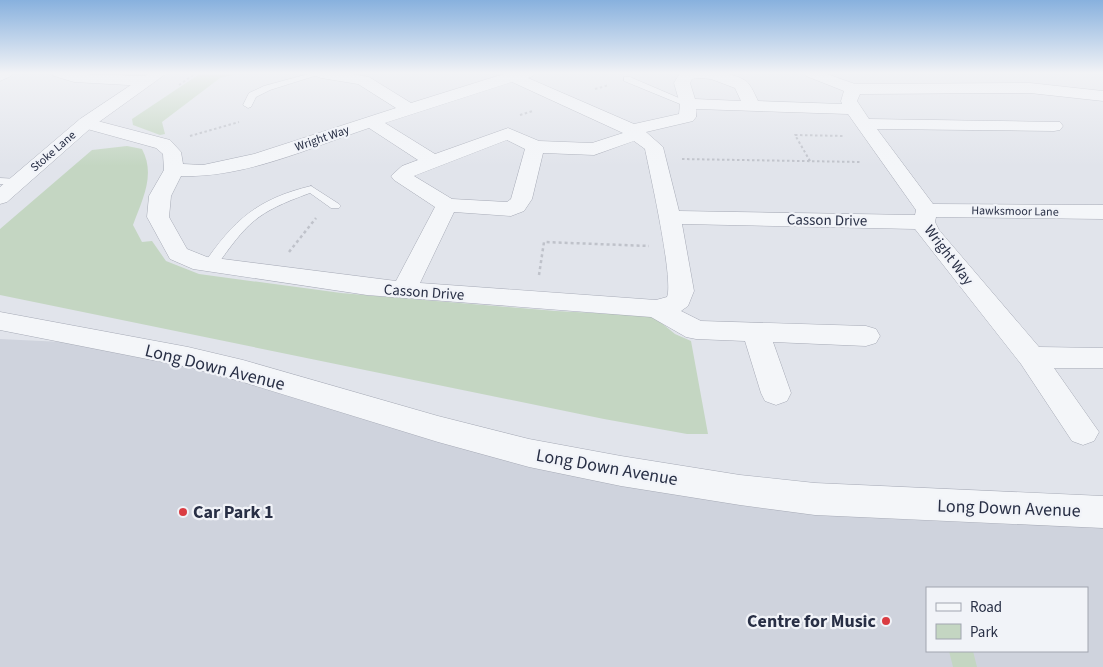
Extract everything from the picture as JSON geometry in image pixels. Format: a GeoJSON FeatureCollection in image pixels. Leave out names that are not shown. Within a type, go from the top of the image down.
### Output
{"type":"FeatureCollection","features":[{"type":"Feature","properties":{"kind":"street","name":"Stoke Lane"},"geometry":{"type":"LineString","coordinates":[[0,198],[9,181],[113,104]]}},
{"type":"Feature","properties":{"kind":"street"},"geometry":{"type":"LineString","coordinates":[[401,104],[409,109]]}},
{"type":"Feature","properties":{"kind":"street","name":"Wright Way"},"geometry":{"type":"LineString","coordinates":[[174,170],[203,171],[259,159],[425,104]]}},
{"type":"Feature","properties":{"kind":"street","name":"Casson Drive"},"geometry":{"type":"LineString","coordinates":[[174,170],[160,196],[158,217],[178,254],[210,265],[367,287],[656,309],[672,306],[679,301],[682,293],[670,217],[654,147],[634,132],[578,104]]}},
{"type":"Feature","properties":{"kind":"street"},"geometry":{"type":"LineString","coordinates":[[534,147],[521,199],[516,206],[502,210],[447,205],[402,176],[409,170],[508,133],[534,147],[594,149],[634,132],[687,117],[688,104]]}},
{"type":"Feature","properties":{"kind":"street"},"geometry":{"type":"LineString","coordinates":[[696,104],[752,105],[860,115],[1054,126]]}},
{"type":"Feature","properties":{"kind":"street"},"geometry":{"type":"LineString","coordinates":[[847,104],[860,115]]}},
{"type":"Feature","properties":{"kind":"street"},"geometry":{"type":"LineString","coordinates":[[860,115],[925,104]]}},
{"type":"Feature","properties":{"kind":"street","name":"Wright Way"},"geometry":{"type":"LineString","coordinates":[[860,115],[925,216],[935,241],[1030,357],[1083,432]]}},
{"type":"Feature","properties":{"kind":"street"},"geometry":{"type":"LineString","coordinates":[[371,122],[433,161]]}},
{"type":"Feature","properties":{"kind":"street"},"geometry":{"type":"LineString","coordinates":[[86,123],[163,144],[172,152],[174,170]]}},
{"type":"Feature","properties":{"kind":"street"},"geometry":{"type":"LineString","coordinates":[[62,143],[131,136]]}},
{"type":"Feature","properties":{"kind":"street"},"geometry":{"type":"LineString","coordinates":[[404,290],[447,205]]}},
{"type":"Feature","properties":{"kind":"street","name":"Hawksmoor Lane"},"geometry":{"type":"LineString","coordinates":[[925,216],[1103,212]]}},
{"type":"Feature","properties":{"kind":"street","name":"Casson Drive"},"geometry":{"type":"LineString","coordinates":[[670,217],[925,216]]}},
{"type":"Feature","properties":{"kind":"street"},"geometry":{"type":"LineString","coordinates":[[656,309],[696,330],[866,336]]}},
{"type":"Feature","properties":{"kind":"street","name":"Long Down Avenue"},"geometry":{"type":"LineString","coordinates":[[0,321],[188,357],[438,430],[529,453],[621,471],[740,490],[815,498],[1103,512]]}},
{"type":"Feature","properties":{"kind":"street"},"geometry":{"type":"LineString","coordinates":[[756,333],[776,393]]}},
{"type":"Feature","properties":{"kind":"street","name":"Long Down Avenue"},"geometry":{"type":"LineString","coordinates":[[0,339],[124,345]]}},
{"type":"Feature","properties":{"kind":"street"},"geometry":{"type":"LineString","coordinates":[[1030,357],[1103,358]]}},
{"type":"Feature","properties":{"kind":"lane"},"geometry":{"type":"LineString","coordinates":[[210,265],[241,224],[253,214],[272,204],[311,189],[332,204]]}},
{"type":"Feature","properties":{"kind":"path"},"geometry":{"type":"LineString","coordinates":[[163,144],[253,118],[245,112],[248,105]]}},
{"type":"Feature","properties":{"kind":"path"},"geometry":{"type":"LineString","coordinates":[[810,161],[795,135],[860,115]]}},
{"type":"Feature","properties":{"kind":"path"},"geometry":{"type":"LineString","coordinates":[[656,158],[891,162]]}},
{"type":"Feature","properties":{"kind":"path"},"geometry":{"type":"LineString","coordinates":[[272,274],[332,204]]}},
{"type":"Feature","properties":{"kind":"path"},"geometry":{"type":"LineString","coordinates":[[535,300],[544,242],[674,247]]}},
{"type":"Feature","properties":{"kind":"shaded area"},"geometry":{"type":"Polygon","coordinates":[[[0,339],[124,345],[621,471],[1103,512],[1103,667],[0,667],[0,339]]]}},
{"type":"Feature","properties":{"kind":"green space"},"geometry":{"type":"Polygon","coordinates":[[[154,104],[186,104],[162,122],[165,134],[160,135],[133,125],[132,119],[154,104]]]}},
{"type":"Feature","properties":{"kind":"green space"},"geometry":{"type":"Polygon","coordinates":[[[127,146],[142,149],[148,168],[146,187],[133,225],[142,242],[152,241],[166,261],[199,274],[341,293],[556,311],[653,316],[675,334],[691,341],[708,434],[687,434],[604,419],[0,295],[0,229],[92,150],[127,146]]]}},
{"type":"Feature","properties":{"kind":"green space"},"geometry":{"type":"Polygon","coordinates":[[[949,652],[973,652],[977,667],[953,667],[949,652]]]}},
{"type":"Feature","properties":{"kind":"place","name":"Car Park 1"},"geometry":{"type":"Point","coordinates":[183,512]}},
{"type":"Feature","properties":{"kind":"place","name":"Centre for Music"},"geometry":{"type":"Point","coordinates":[886,621]}}]}
